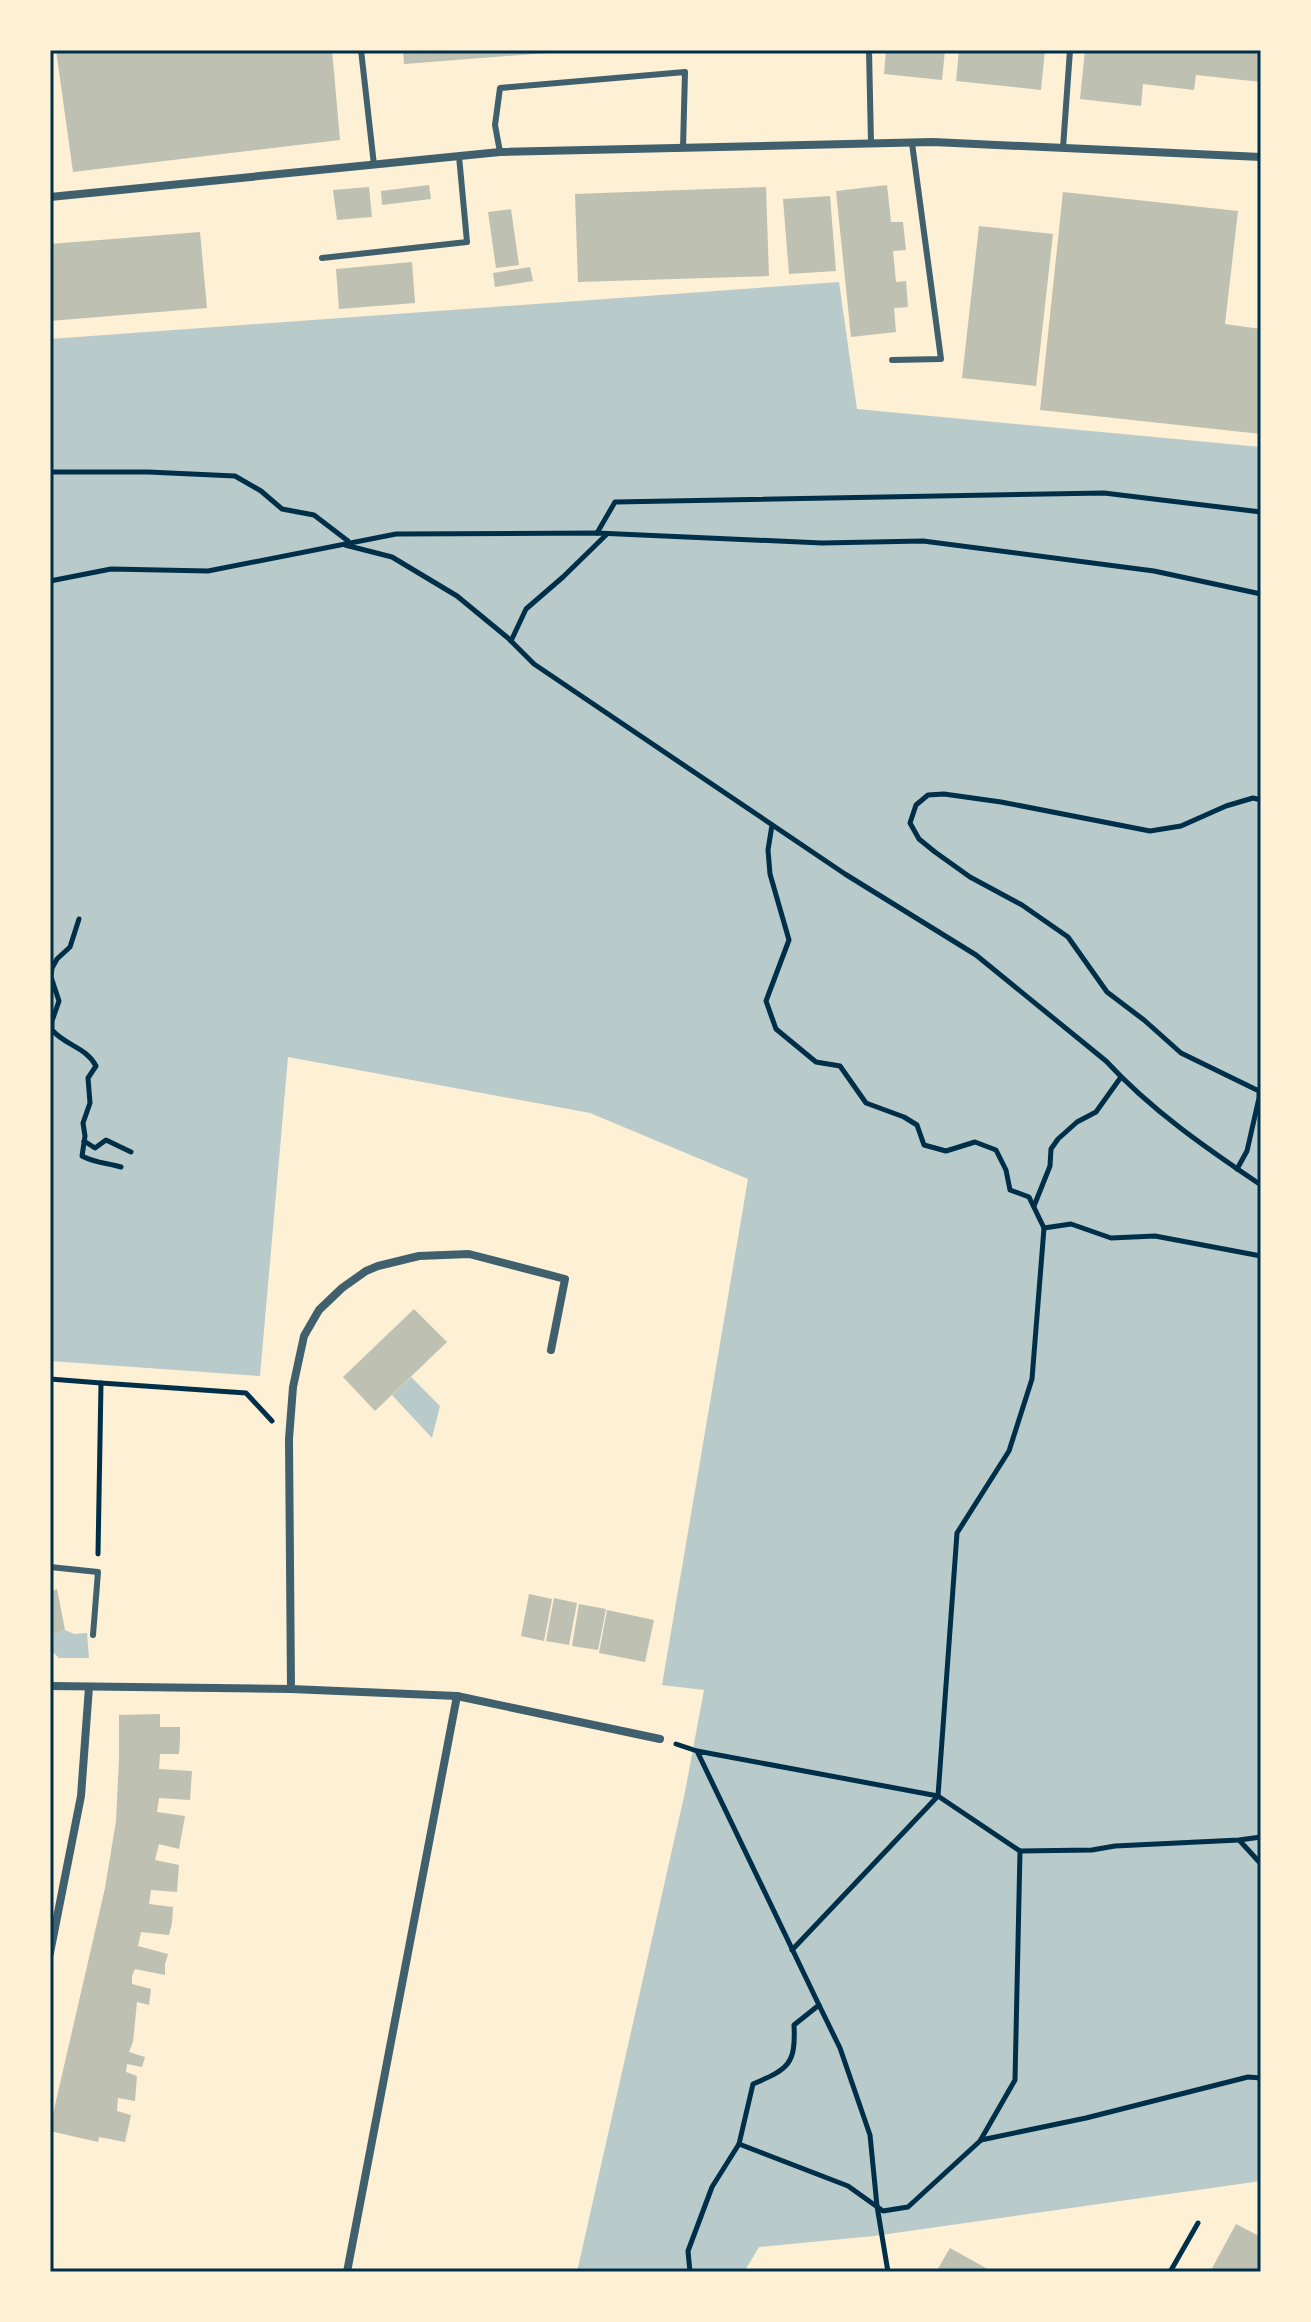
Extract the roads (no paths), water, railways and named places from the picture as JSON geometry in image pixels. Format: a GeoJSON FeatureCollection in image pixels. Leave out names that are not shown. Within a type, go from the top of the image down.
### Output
{"type":"FeatureCollection","features":[{"type":"Feature","properties":{"kind":"street"},"geometry":{"type":"LineString","coordinates":[[50,197],[500,152],[933,142],[1261,157]]}},
{"type":"Feature","properties":{"kind":"street"},"geometry":{"type":"LineString","coordinates":[[291,1689],[289,1439],[293,1387],[304,1336],[319,1310],[334,1295],[378,1266],[419,1256],[469,1254],[565,1279],[551,1350]]}},
{"type":"Feature","properties":{"kind":"street"},"geometry":{"type":"LineString","coordinates":[[50,1686],[291,1689],[457,1696],[660,1739]]}},
{"type":"Feature","properties":{"kind":"street"},"geometry":{"type":"LineString","coordinates":[[50,1953],[81,1796],[89,1687]]}},
{"type":"Feature","properties":{"kind":"street"},"geometry":{"type":"LineString","coordinates":[[347,2272],[457,1696]]}},
{"type":"Feature","properties":{"kind":"lane"},"geometry":{"type":"LineString","coordinates":[[361,50],[374,165]]}},
{"type":"Feature","properties":{"kind":"lane"},"geometry":{"type":"LineString","coordinates":[[869,50],[871,143]]}},
{"type":"Feature","properties":{"kind":"lane"},"geometry":{"type":"LineString","coordinates":[[1063,148],[1070,50]]}},
{"type":"Feature","properties":{"kind":"lane"},"geometry":{"type":"LineString","coordinates":[[500,152],[495,125],[500,88],[685,72],[683,148]]}},
{"type":"Feature","properties":{"kind":"lane"},"geometry":{"type":"LineString","coordinates":[[892,360],[941,359],[912,143]]}},
{"type":"Feature","properties":{"kind":"lane"},"geometry":{"type":"LineString","coordinates":[[322,258],[467,242],[459,156]]}},
{"type":"Feature","properties":{"kind":"lane"},"geometry":{"type":"LineString","coordinates":[[50,1567],[98,1572],[93,1635]]}}]}
